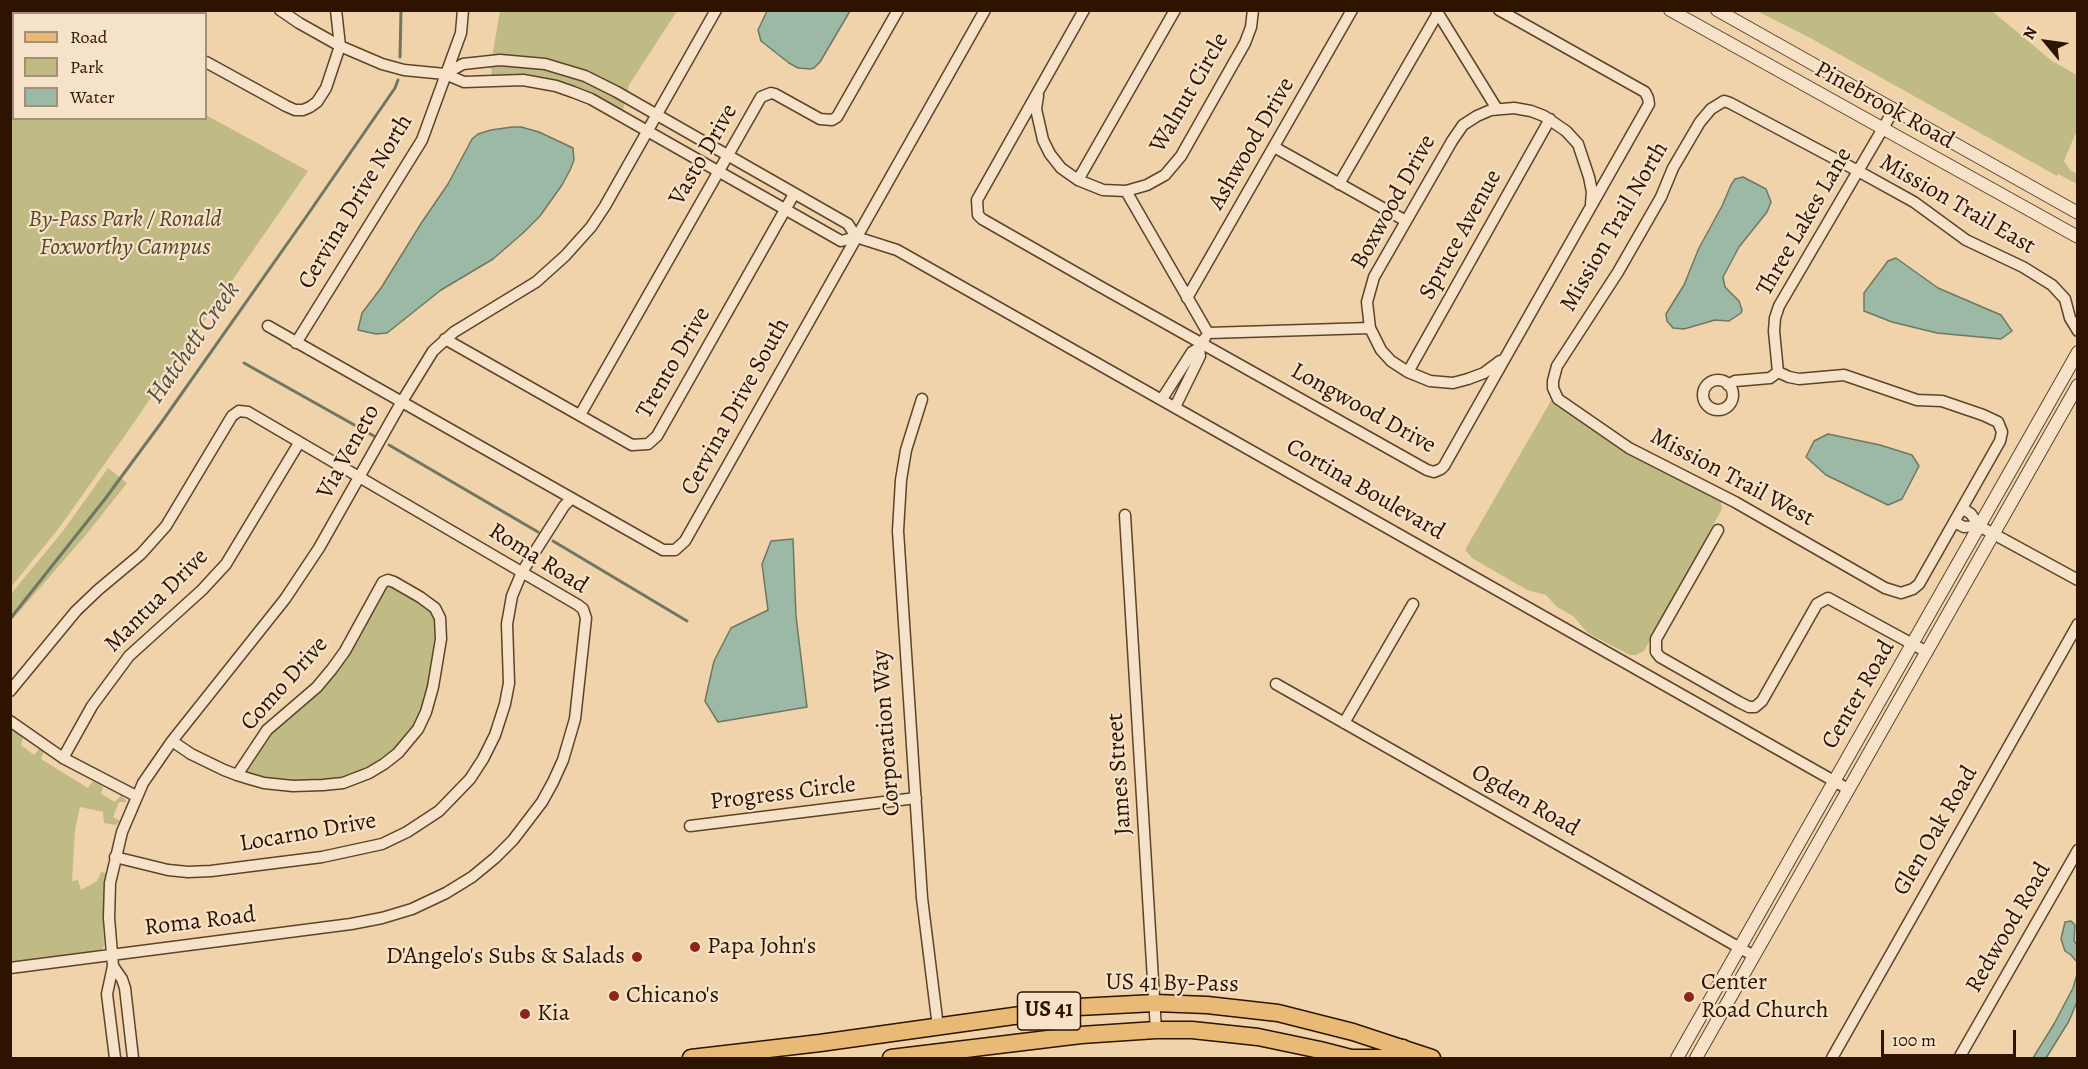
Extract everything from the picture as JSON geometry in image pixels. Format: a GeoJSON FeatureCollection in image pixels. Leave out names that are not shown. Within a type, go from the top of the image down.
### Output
{"type":"FeatureCollection","features":[{"type":"Feature","properties":{"kind":"main road","name":"US 41 By-Pass"},"geometry":{"type":"LineString","coordinates":[[692,1059],[1078,1007],[1155,1003],[1207,1005],[1278,1013],[1320,1023],[1432,1059]]}},
{"type":"Feature","properties":{"kind":"main road"},"geometry":{"type":"LineString","coordinates":[[910,1056],[938,1027]]}},
{"type":"Feature","properties":{"kind":"main road","name":"US 41 By-Pass"},"geometry":{"type":"LineString","coordinates":[[891,1059],[1081,1035],[1156,1030],[1192,1030],[1258,1037],[1349,1058],[1397,1058],[1403,1048]]}},
{"type":"Feature","properties":{"kind":"main road"},"geometry":{"type":"LineString","coordinates":[[741,1059],[788,1053],[820,1043]]}},
{"type":"Feature","properties":{"kind":"street","name":"Cortina Boulevard"},"geometry":{"type":"LineString","coordinates":[[280,10],[299,24],[340,46],[382,64],[404,70],[445,74],[464,82],[523,80],[556,86],[591,99],[841,241],[856,237],[897,250],[1848,789]]}},
{"type":"Feature","properties":{"kind":"street"},"geometry":{"type":"LineString","coordinates":[[207,63],[286,106],[303,110],[317,102],[322,95],[340,46],[336,10]]}},
{"type":"Feature","properties":{"kind":"street","name":"Cervina Drive North"},"geometry":{"type":"LineString","coordinates":[[296,343],[412,158],[428,124],[461,33],[463,10]]}},
{"type":"Feature","properties":{"kind":"street","name":"Via Veneto"},"geometry":{"type":"LineString","coordinates":[[115,1059],[107,994],[113,961],[109,903],[115,857],[136,796],[172,741],[285,599],[319,548],[425,362],[445,339],[529,286],[565,255],[591,227],[648,132],[716,10]]}},
{"type":"Feature","properties":{"kind":"street","name":"Vasto Drive"},"geometry":{"type":"LineString","coordinates":[[580,415],[761,98],[771,93],[820,119],[826,121],[837,117],[898,10]]}},
{"type":"Feature","properties":{"kind":"street","name":"Cervina Drive South"},"geometry":{"type":"LineString","coordinates":[[401,402],[663,550],[669,551],[680,547],[986,10]]}},
{"type":"Feature","properties":{"kind":"street","name":"Longwood Drive"},"geometry":{"type":"LineString","coordinates":[[1084,10],[977,200],[978,215],[1001,231],[1200,346],[1434,472],[1444,466],[1648,108],[1649,101],[1647,95],[1499,10]]}},
{"type":"Feature","properties":{"kind":"street"},"geometry":{"type":"LineString","coordinates":[[1078,180],[1175,10]]}},
{"type":"Feature","properties":{"kind":"street","name":"Walnut Circle"},"geometry":{"type":"LineString","coordinates":[[1040,87],[1036,109],[1043,140],[1055,162],[1078,180],[1102,190],[1126,191],[1157,180],[1176,164],[1245,43],[1251,27],[1253,10]]}},
{"type":"Feature","properties":{"kind":"street","name":"Ashwood Drive"},"geometry":{"type":"LineString","coordinates":[[1187,298],[1352,10]]}},
{"type":"Feature","properties":{"kind":"street","name":"Pinebrook Road"},"geometry":{"type":"LineString","coordinates":[[1670,10],[2078,237]]}},
{"type":"Feature","properties":{"kind":"street","name":"Pinebrook Road"},"geometry":{"type":"LineString","coordinates":[[1718,10],[2078,213]]}},
{"type":"Feature","properties":{"kind":"street"},"geometry":{"type":"LineString","coordinates":[[1339,184],[1437,12],[1497,109]]}},
{"type":"Feature","properties":{"kind":"street","name":"Cortina Boulevard"},"geometry":{"type":"LineString","coordinates":[[445,74],[463,64],[501,60],[545,64],[567,69],[600,83],[848,224],[856,237]]}},
{"type":"Feature","properties":{"kind":"street","name":"Mission Trail North"},"geometry":{"type":"LineString","coordinates":[[1553,388],[1557,366],[1618,272],[1700,122],[1719,102],[1730,103]]}},
{"type":"Feature","properties":{"kind":"street","name":"Mission Trail East"},"geometry":{"type":"LineString","coordinates":[[1730,103],[1914,202],[1966,240],[2023,267],[2052,285],[2065,299],[2076,328]]}},
{"type":"Feature","properties":{"kind":"street","name":"Boxwood Drive"},"geometry":{"type":"LineString","coordinates":[[1511,349],[1492,368],[1476,377],[1459,382],[1431,381],[1408,372],[1386,356],[1370,328],[1367,302],[1371,284],[1406,221],[1458,131],[1477,116],[1497,109],[1514,108],[1531,111],[1550,119],[1572,136],[1582,152],[1592,192],[1588,213]]}},
{"type":"Feature","properties":{"kind":"street","name":"Three Lakes Lane"},"geometry":{"type":"LineString","coordinates":[[1778,372],[1774,331],[1779,306],[1894,109]]}},
{"type":"Feature","properties":{"kind":"street","name":"Spruce Avenue"},"geometry":{"type":"LineString","coordinates":[[1408,372],[1550,119]]}},
{"type":"Feature","properties":{"kind":"street"},"geometry":{"type":"LineString","coordinates":[[1274,147],[1406,221]]}},
{"type":"Feature","properties":{"kind":"street"},"geometry":{"type":"LineString","coordinates":[[1126,191],[1208,333]]}},
{"type":"Feature","properties":{"kind":"street","name":"Trento Drive"},"geometry":{"type":"LineString","coordinates":[[445,339],[632,444],[648,444],[655,439],[794,194]]}},
{"type":"Feature","properties":{"kind":"street"},"geometry":{"type":"LineString","coordinates":[[268,326],[401,402]]}},
{"type":"Feature","properties":{"kind":"street"},"geometry":{"type":"LineString","coordinates":[[1208,333],[1370,328]]}},
{"type":"Feature","properties":{"kind":"street"},"geometry":{"type":"LineString","coordinates":[[1162,399],[1192,352],[1200,346],[1208,333]]}},
{"type":"Feature","properties":{"kind":"street"},"geometry":{"type":"LineString","coordinates":[[1175,406],[1200,356],[1200,346]]}},
{"type":"Feature","properties":{"kind":"street","name":"Center Road"},"geometry":{"type":"LineString","coordinates":[[1677,1059],[2078,352]]}},
{"type":"Feature","properties":{"kind":"street"},"geometry":{"type":"LineString","coordinates":[[1728,385],[1736,381],[1770,378],[1778,372],[1799,379],[1844,375],[1917,400],[1942,401],[1983,414],[1998,422],[2002,436],[1997,448],[1954,522],[1964,527],[1979,526],[1994,533],[2078,580]]}},
{"type":"Feature","properties":{"kind":"street","name":"Center Road"},"geometry":{"type":"LineString","coordinates":[[1696,1059],[2078,385]]}},
{"type":"Feature","properties":{"kind":"street","name":"Mission Trail West"},"geometry":{"type":"LineString","coordinates":[[1553,388],[1561,401],[1629,448],[1735,502],[1885,588],[1901,593],[1913,590],[1919,584],[1954,522]]}},
{"type":"Feature","properties":{"kind":"street","name":"Corporation Way"},"geometry":{"type":"LineString","coordinates":[[922,399],[904,460],[898,531],[922,898],[938,1027]]}},
{"type":"Feature","properties":{"kind":"street","name":"Roma Road"},"geometry":{"type":"LineString","coordinates":[[10,691],[76,611],[141,554],[166,526],[235,413],[239,411],[248,412],[522,572],[583,609],[586,618],[575,719],[560,767],[542,802],[528,822],[495,858],[472,877],[446,893],[412,909],[382,918],[113,961],[10,968]]}},
{"type":"Feature","properties":{"kind":"street","name":"Mantua Drive"},"geometry":{"type":"LineString","coordinates":[[63,758],[88,712],[124,661],[202,590],[226,564],[299,443]]}},
{"type":"Feature","properties":{"kind":"street","name":"Locarno Drive"},"geometry":{"type":"LineString","coordinates":[[115,857],[168,870],[211,871],[374,847],[427,820],[463,788],[483,759],[495,735],[505,705],[508,683],[509,608],[522,572],[564,506],[571,499]]}},
{"type":"Feature","properties":{"kind":"street"},"geometry":{"type":"LineString","coordinates":[[1962,508],[1971,514],[1979,526]]}},
{"type":"Feature","properties":{"kind":"street","name":"James Street"},"geometry":{"type":"LineString","coordinates":[[1125,515],[1156,1030]]}},
{"type":"Feature","properties":{"kind":"street"},"geometry":{"type":"LineString","coordinates":[[1718,530],[1656,639],[1656,652],[1670,662],[1739,702],[1755,707],[1762,701],[1817,604],[1828,598],[1927,652]]}},
{"type":"Feature","properties":{"kind":"street","name":"Como Drive"},"geometry":{"type":"LineString","coordinates":[[172,741],[201,759],[237,775],[278,785],[335,784],[369,773],[394,757],[418,729],[426,712],[431,697],[441,629],[438,613],[432,604],[392,580],[383,582],[345,651],[332,669],[317,687],[267,730],[237,775]]}},
{"type":"Feature","properties":{"kind":"street"},"geometry":{"type":"LineString","coordinates":[[1344,723],[1413,604]]}},
{"type":"Feature","properties":{"kind":"street","name":"Glen Oak Road"},"geometry":{"type":"LineString","coordinates":[[1832,1059],[2078,624]]}},
{"type":"Feature","properties":{"kind":"street","name":"Ogden Road"},"geometry":{"type":"LineString","coordinates":[[1276,684],[1754,956]]}},
{"type":"Feature","properties":{"kind":"street"},"geometry":{"type":"LineString","coordinates":[[10,721],[63,758],[136,796]]}},
{"type":"Feature","properties":{"kind":"street","name":"Progress Circle"},"geometry":{"type":"LineString","coordinates":[[690,826],[916,798]]}},
{"type":"Feature","properties":{"kind":"street","name":"Redwood Road"},"geometry":{"type":"LineString","coordinates":[[1959,1059],[2078,850]]}},
{"type":"Feature","properties":{"kind":"street","name":"Via Veneto"},"geometry":{"type":"LineString","coordinates":[[113,961],[124,983],[133,1059]]}},
{"type":"Feature","properties":{"kind":"green space","name":"By-Pass Park / Ronald Foxworthy Campus"},"geometry":{"type":"Polygon","coordinates":[[[10,11],[16,12],[12,12],[12,120],[207,120],[207,116],[308,171],[59,528],[11,587],[10,11]]]}},
{"type":"Feature","properties":{"kind":"green space"},"geometry":{"type":"Polygon","coordinates":[[[500,11],[677,11],[629,85],[621,118],[598,97],[492,80],[491,63],[500,11]]]}},
{"type":"Feature","properties":{"kind":"green space"},"geometry":{"type":"Polygon","coordinates":[[[1757,11],[1992,11],[2052,61],[2077,75],[2077,130],[2064,161],[2070,170],[2077,174],[2077,184],[2058,174],[2057,176],[1812,39],[1757,11]]]}},
{"type":"Feature","properties":{"kind":"green space"},"geometry":{"type":"Polygon","coordinates":[[[1556,392],[1721,501],[1722,509],[1644,651],[1636,655],[1630,655],[1595,637],[1587,632],[1573,616],[1557,607],[1546,595],[1527,590],[1472,558],[1465,550],[1556,392]]]}},
{"type":"Feature","properties":{"kind":"green space"},"geometry":{"type":"Polygon","coordinates":[[[108,468],[127,483],[85,536],[11,621],[11,594],[63,531],[108,468]]]}},
{"type":"Feature","properties":{"kind":"green space"},"geometry":{"type":"Polygon","coordinates":[[[391,586],[431,611],[436,627],[427,694],[417,721],[402,742],[372,767],[342,779],[326,782],[277,781],[246,773],[246,769],[274,728],[315,693],[385,587],[391,586]]]}},
{"type":"Feature","properties":{"kind":"green space"},"geometry":{"type":"Polygon","coordinates":[[[10,727],[23,737],[21,745],[34,755],[40,748],[44,751],[41,759],[88,788],[92,782],[95,782],[103,787],[101,794],[115,802],[121,795],[127,802],[119,802],[113,817],[120,821],[116,825],[104,823],[103,812],[80,807],[75,830],[72,881],[78,880],[81,890],[97,881],[101,872],[106,873],[103,916],[104,946],[100,951],[11,964],[10,727]]]}},
{"type":"Feature","properties":{"kind":"water"},"geometry":{"type":"Polygon","coordinates":[[[767,10],[850,11],[820,62],[810,69],[798,68],[789,63],[761,41],[758,30],[767,10]]]}},
{"type":"Feature","properties":{"kind":"water"},"geometry":{"type":"Polygon","coordinates":[[[512,127],[539,132],[573,148],[574,160],[570,170],[540,216],[493,259],[441,290],[387,333],[376,334],[358,330],[362,313],[381,288],[448,184],[472,139],[478,134],[491,130],[512,127]]]}},
{"type":"Feature","properties":{"kind":"water"},"geometry":{"type":"Polygon","coordinates":[[[1743,177],[1766,189],[1771,202],[1767,212],[1739,247],[1723,277],[1725,287],[1739,301],[1741,313],[1729,321],[1715,320],[1684,329],[1673,328],[1667,321],[1666,314],[1684,285],[1699,248],[1731,185],[1735,179],[1743,177]]]}},
{"type":"Feature","properties":{"kind":"water"},"geometry":{"type":"Polygon","coordinates":[[[1896,258],[1938,288],[2001,315],[2012,331],[2001,339],[1937,333],[1892,322],[1864,311],[1864,293],[1888,261],[1896,258]]]}},
{"type":"Feature","properties":{"kind":"water"},"geometry":{"type":"Polygon","coordinates":[[[1828,434],[1880,445],[1912,455],[1919,466],[1902,499],[1888,505],[1826,475],[1806,457],[1814,441],[1828,434]]]}},
{"type":"Feature","properties":{"kind":"water"},"geometry":{"type":"Polygon","coordinates":[[[793,539],[796,616],[807,707],[718,722],[705,701],[714,661],[731,628],[768,610],[762,564],[771,541],[793,539]]]}},
{"type":"Feature","properties":{"kind":"water"},"geometry":{"type":"Polygon","coordinates":[[[2071,921],[2075,925],[2074,941],[2077,945],[2077,962],[2065,951],[2061,939],[2065,922],[2071,921]]]}},
{"type":"Feature","properties":{"kind":"water"},"geometry":{"type":"Polygon","coordinates":[[[2077,974],[2077,1002],[2069,1021],[2046,1058],[2033,1058],[2073,988],[2077,974]]]}},
{"type":"Feature","properties":{"kind":"waterway","name":"Hatchett Creek"},"geometry":{"type":"LineString","coordinates":[[400,57],[401,10]]}},
{"type":"Feature","properties":{"kind":"waterway","name":"Hatchett Creek"},"geometry":{"type":"LineString","coordinates":[[10,619],[105,499],[161,423],[306,217],[395,88],[398,80]]}},
{"type":"Feature","properties":{"kind":"waterway"},"geometry":{"type":"LineString","coordinates":[[244,363],[374,436]]}},
{"type":"Feature","properties":{"kind":"waterway"},"geometry":{"type":"LineString","coordinates":[[389,445],[538,532]]}},
{"type":"Feature","properties":{"kind":"waterway"},"geometry":{"type":"LineString","coordinates":[[553,541],[687,621]]}},
{"type":"Feature","properties":{"kind":"place","name":"Papa John's"},"geometry":{"type":"Point","coordinates":[695,947]}},
{"type":"Feature","properties":{"kind":"place","name":"D'Angelo's Subs & Salads"},"geometry":{"type":"Point","coordinates":[637,957]}},
{"type":"Feature","properties":{"kind":"place","name":"Chicano's"},"geometry":{"type":"Point","coordinates":[614,996]}},
{"type":"Feature","properties":{"kind":"place","name":"Center Road Church"},"geometry":{"type":"Point","coordinates":[1689,997]}},
{"type":"Feature","properties":{"kind":"place","name":"Kia"},"geometry":{"type":"Point","coordinates":[525,1014]}}]}
